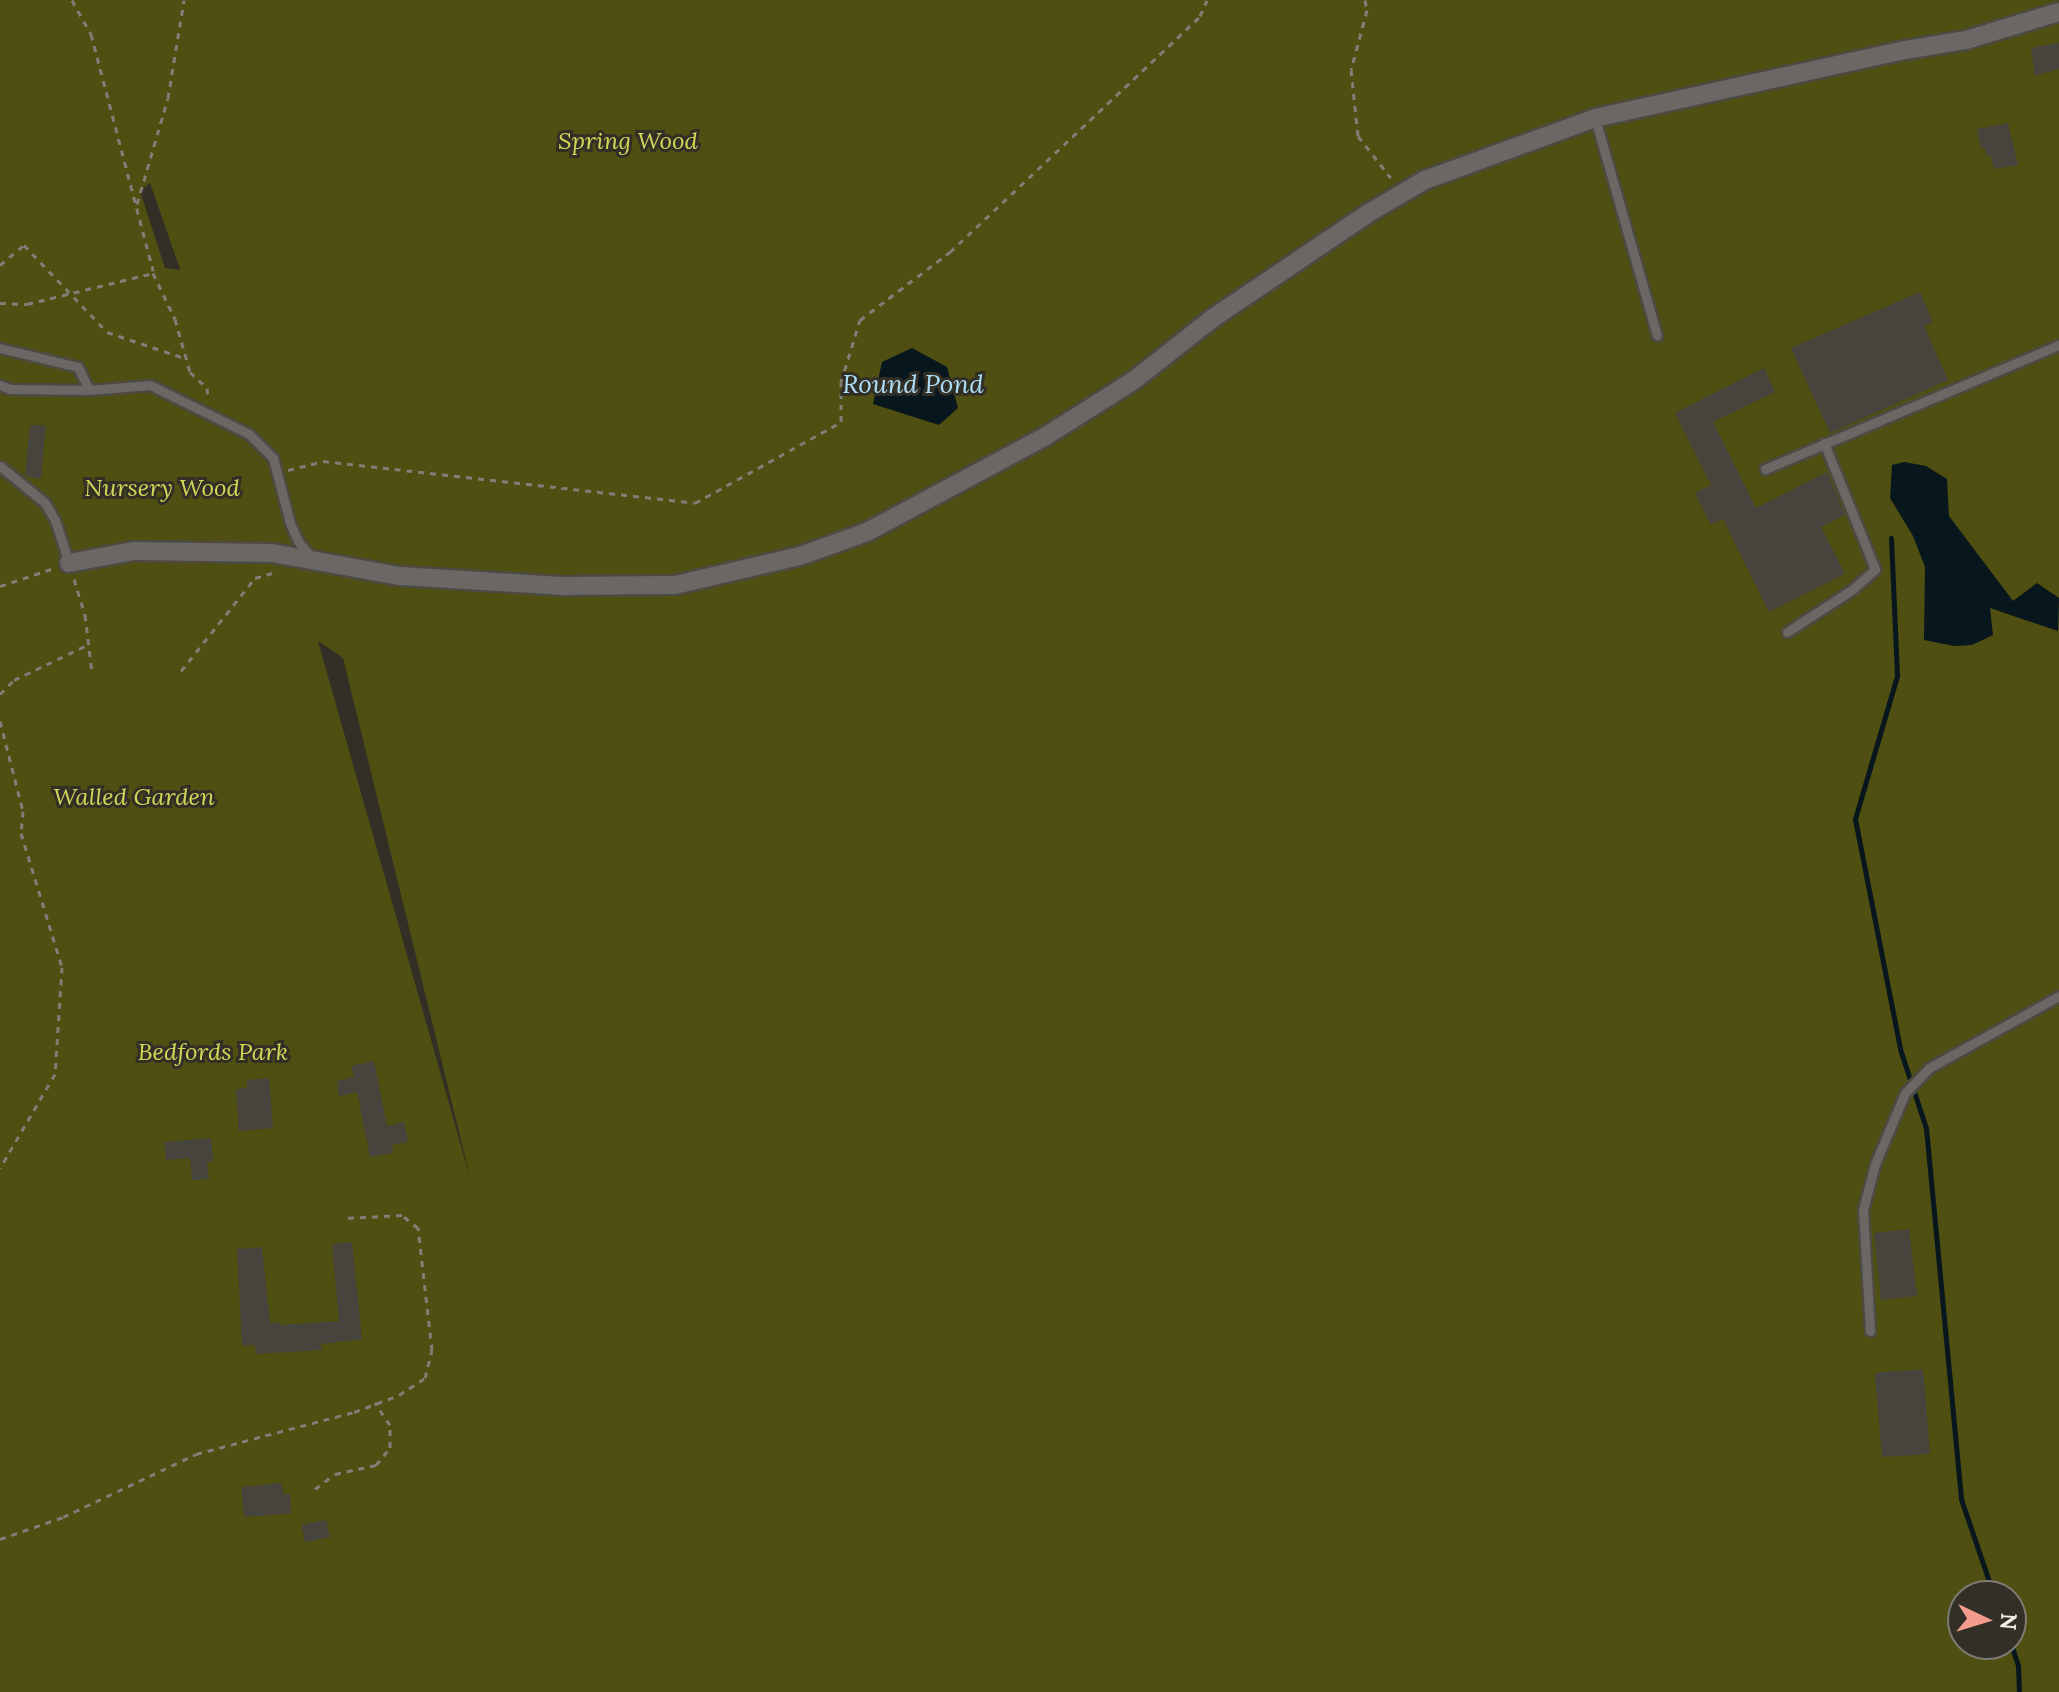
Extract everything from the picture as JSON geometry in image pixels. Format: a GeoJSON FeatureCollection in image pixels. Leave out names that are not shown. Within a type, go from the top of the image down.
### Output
{"type":"FeatureCollection","features":[{"type":"Feature","properties":{"kind":"street"},"geometry":{"type":"LineString","coordinates":[[69,563],[134,551],[272,553],[400,576],[562,586],[675,585],[800,556],[867,532],[1046,436],[1133,381],[1213,318],[1425,180],[1595,118],[1889,53],[1966,40],[2059,12]]}},
{"type":"Feature","properties":{"kind":"lane"},"geometry":{"type":"LineString","coordinates":[[1595,118],[1657,335]]}},
{"type":"Feature","properties":{"kind":"lane"},"geometry":{"type":"LineString","coordinates":[[1765,469],[2059,345]]}},
{"type":"Feature","properties":{"kind":"lane"},"geometry":{"type":"LineString","coordinates":[[0,348],[78,367],[89,390]]}},
{"type":"Feature","properties":{"kind":"lane"},"geometry":{"type":"LineString","coordinates":[[0,385],[10,389],[89,390],[150,385],[249,434],[273,458],[290,523],[298,541],[314,560]]}},
{"type":"Feature","properties":{"kind":"lane"},"geometry":{"type":"LineString","coordinates":[[1787,632],[1853,589],[1875,569],[1824,443]]}},
{"type":"Feature","properties":{"kind":"lane"},"geometry":{"type":"LineString","coordinates":[[0,466],[45,503],[55,520],[69,563]]}},
{"type":"Feature","properties":{"kind":"lane"},"geometry":{"type":"LineString","coordinates":[[1870,1331],[1863,1210],[1875,1164],[1905,1093],[1929,1068],[2059,996]]}},
{"type":"Feature","properties":{"kind":"path"},"geometry":{"type":"LineString","coordinates":[[72,0],[91,34],[153,273],[175,319],[190,372],[207,388],[211,414]]}},
{"type":"Feature","properties":{"kind":"path"},"geometry":{"type":"LineString","coordinates":[[136,208],[168,98],[184,0]]}},
{"type":"Feature","properties":{"kind":"path"},"geometry":{"type":"LineString","coordinates":[[277,474],[323,461],[695,503],[841,422],[841,382],[860,320],[950,252],[1200,16],[1207,0]]}},
{"type":"Feature","properties":{"kind":"path"},"geometry":{"type":"LineString","coordinates":[[1365,0],[1367,10],[1351,70],[1358,136],[1403,193]]}},
{"type":"Feature","properties":{"kind":"path"},"geometry":{"type":"LineString","coordinates":[[0,265],[24,245],[107,332],[187,359]]}},
{"type":"Feature","properties":{"kind":"path"},"geometry":{"type":"LineString","coordinates":[[0,303],[27,304],[153,273]]}},
{"type":"Feature","properties":{"kind":"path"},"geometry":{"type":"LineString","coordinates":[[0,586],[69,563],[85,615],[92,673]]}},
{"type":"Feature","properties":{"kind":"path"},"geometry":{"type":"LineString","coordinates":[[181,671],[255,578],[285,569]]}},
{"type":"Feature","properties":{"kind":"path"},"geometry":{"type":"LineString","coordinates":[[0,694],[14,680],[89,644]]}},
{"type":"Feature","properties":{"kind":"path"},"geometry":{"type":"LineString","coordinates":[[0,721],[23,811],[21,833],[62,967],[55,1074],[0,1168]]}},
{"type":"Feature","properties":{"kind":"path"},"geometry":{"type":"LineString","coordinates":[[0,1539],[63,1517],[196,1454],[354,1412],[399,1395],[425,1378],[432,1350],[418,1228],[402,1215],[346,1218]]}},
{"type":"Feature","properties":{"kind":"path"},"geometry":{"type":"LineString","coordinates":[[315,1489],[335,1474],[376,1465],[390,1448],[390,1425],[375,1403]]}},
{"type":"Feature","properties":{"kind":"green space"},"geometry":{"type":"Polygon","coordinates":[[[0,0],[2059,0],[2059,1692],[0,1692],[0,0]],[[150,183],[140,191],[165,268],[180,269],[150,183]],[[318,641],[471,1181],[343,658],[318,641]]]}},
{"type":"Feature","properties":{"kind":"water","name":"Round Pond"},"geometry":{"type":"Polygon","coordinates":[[[912,348],[947,367],[958,408],[939,425],[873,404],[882,362],[912,348]]]}},
{"type":"Feature","properties":{"kind":"water"},"geometry":{"type":"Polygon","coordinates":[[[1904,462],[1926,466],[1947,479],[1949,516],[2013,601],[2037,583],[2059,598],[2058,631],[1990,608],[1993,635],[1972,645],[1954,646],[1924,640],[1925,567],[1913,536],[1890,498],[1892,465],[1904,462]]]}},
{"type":"Feature","properties":{"kind":"building"},"geometry":{"type":"Polygon","coordinates":[[[2059,43],[2059,69],[2035,76],[2031,48],[2059,43]]]}},
{"type":"Feature","properties":{"kind":"building"},"geometry":{"type":"Polygon","coordinates":[[[2008,123],[2018,165],[1994,169],[1991,156],[1986,156],[1985,148],[1981,148],[1977,129],[2008,123]]]}},
{"type":"Feature","properties":{"kind":"building"},"geometry":{"type":"Polygon","coordinates":[[[1920,292],[1933,322],[1924,326],[1948,380],[1830,433],[1791,348],[1920,292]]]}},
{"type":"Feature","properties":{"kind":"building"},"geometry":{"type":"Polygon","coordinates":[[[1764,368],[1775,392],[1713,422],[1756,508],[1827,472],[1845,515],[1821,527],[1845,574],[1769,612],[1723,519],[1711,525],[1695,493],[1711,485],[1675,413],[1764,368]]]}},
{"type":"Feature","properties":{"kind":"building"},"geometry":{"type":"Polygon","coordinates":[[[30,425],[46,426],[41,479],[25,476],[30,425]]]}},
{"type":"Feature","properties":{"kind":"building"},"geometry":{"type":"Polygon","coordinates":[[[374,1061],[387,1126],[404,1122],[408,1142],[392,1145],[393,1153],[370,1157],[357,1092],[339,1096],[337,1081],[354,1077],[351,1066],[374,1061]]]}},
{"type":"Feature","properties":{"kind":"building"},"geometry":{"type":"Polygon","coordinates":[[[269,1078],[273,1128],[239,1131],[236,1089],[247,1088],[247,1080],[269,1078]]]}},
{"type":"Feature","properties":{"kind":"building"},"geometry":{"type":"Polygon","coordinates":[[[211,1138],[213,1161],[207,1162],[209,1179],[192,1180],[190,1158],[166,1160],[164,1142],[211,1138]]]}},
{"type":"Feature","properties":{"kind":"building"},"geometry":{"type":"Polygon","coordinates":[[[1909,1229],[1917,1296],[1881,1300],[1874,1233],[1909,1229]]]}},
{"type":"Feature","properties":{"kind":"building"},"geometry":{"type":"Polygon","coordinates":[[[352,1242],[362,1339],[321,1344],[322,1350],[256,1354],[255,1345],[242,1346],[237,1249],[262,1247],[270,1323],[279,1322],[280,1325],[339,1321],[332,1244],[352,1242]]]}},
{"type":"Feature","properties":{"kind":"building"},"geometry":{"type":"Polygon","coordinates":[[[1923,1369],[1930,1454],[1882,1457],[1875,1373],[1923,1369]]]}},
{"type":"Feature","properties":{"kind":"building"},"geometry":{"type":"Polygon","coordinates":[[[282,1483],[283,1494],[290,1494],[291,1513],[244,1517],[241,1487],[282,1483]]]}},
{"type":"Feature","properties":{"kind":"building"},"geometry":{"type":"Polygon","coordinates":[[[326,1520],[330,1537],[305,1542],[301,1525],[326,1520]]]}},
{"type":"Feature","properties":{"kind":"waterway"},"geometry":{"type":"LineString","coordinates":[[1891,538],[1897,676],[1855,819],[1900,1049],[1926,1128],[1961,1499],[1989,1580]]}},
{"type":"Feature","properties":{"kind":"waterway"},"geometry":{"type":"LineString","coordinates":[[2016,1660],[2019,1692]]}},
{"type":"Feature","properties":{"kind":"park label","name":"Spring Wood"},"geometry":{"type":"Point","coordinates":[628,141]}},
{"type":"Feature","properties":{"kind":"park label","name":"Nursery Wood"},"geometry":{"type":"Point","coordinates":[162,488]}},
{"type":"Feature","properties":{"kind":"park label","name":"Walled Garden"},"geometry":{"type":"Point","coordinates":[134,797]}},
{"type":"Feature","properties":{"kind":"park label","name":"Bedfords Park"},"geometry":{"type":"Point","coordinates":[213,1052]}}]}
